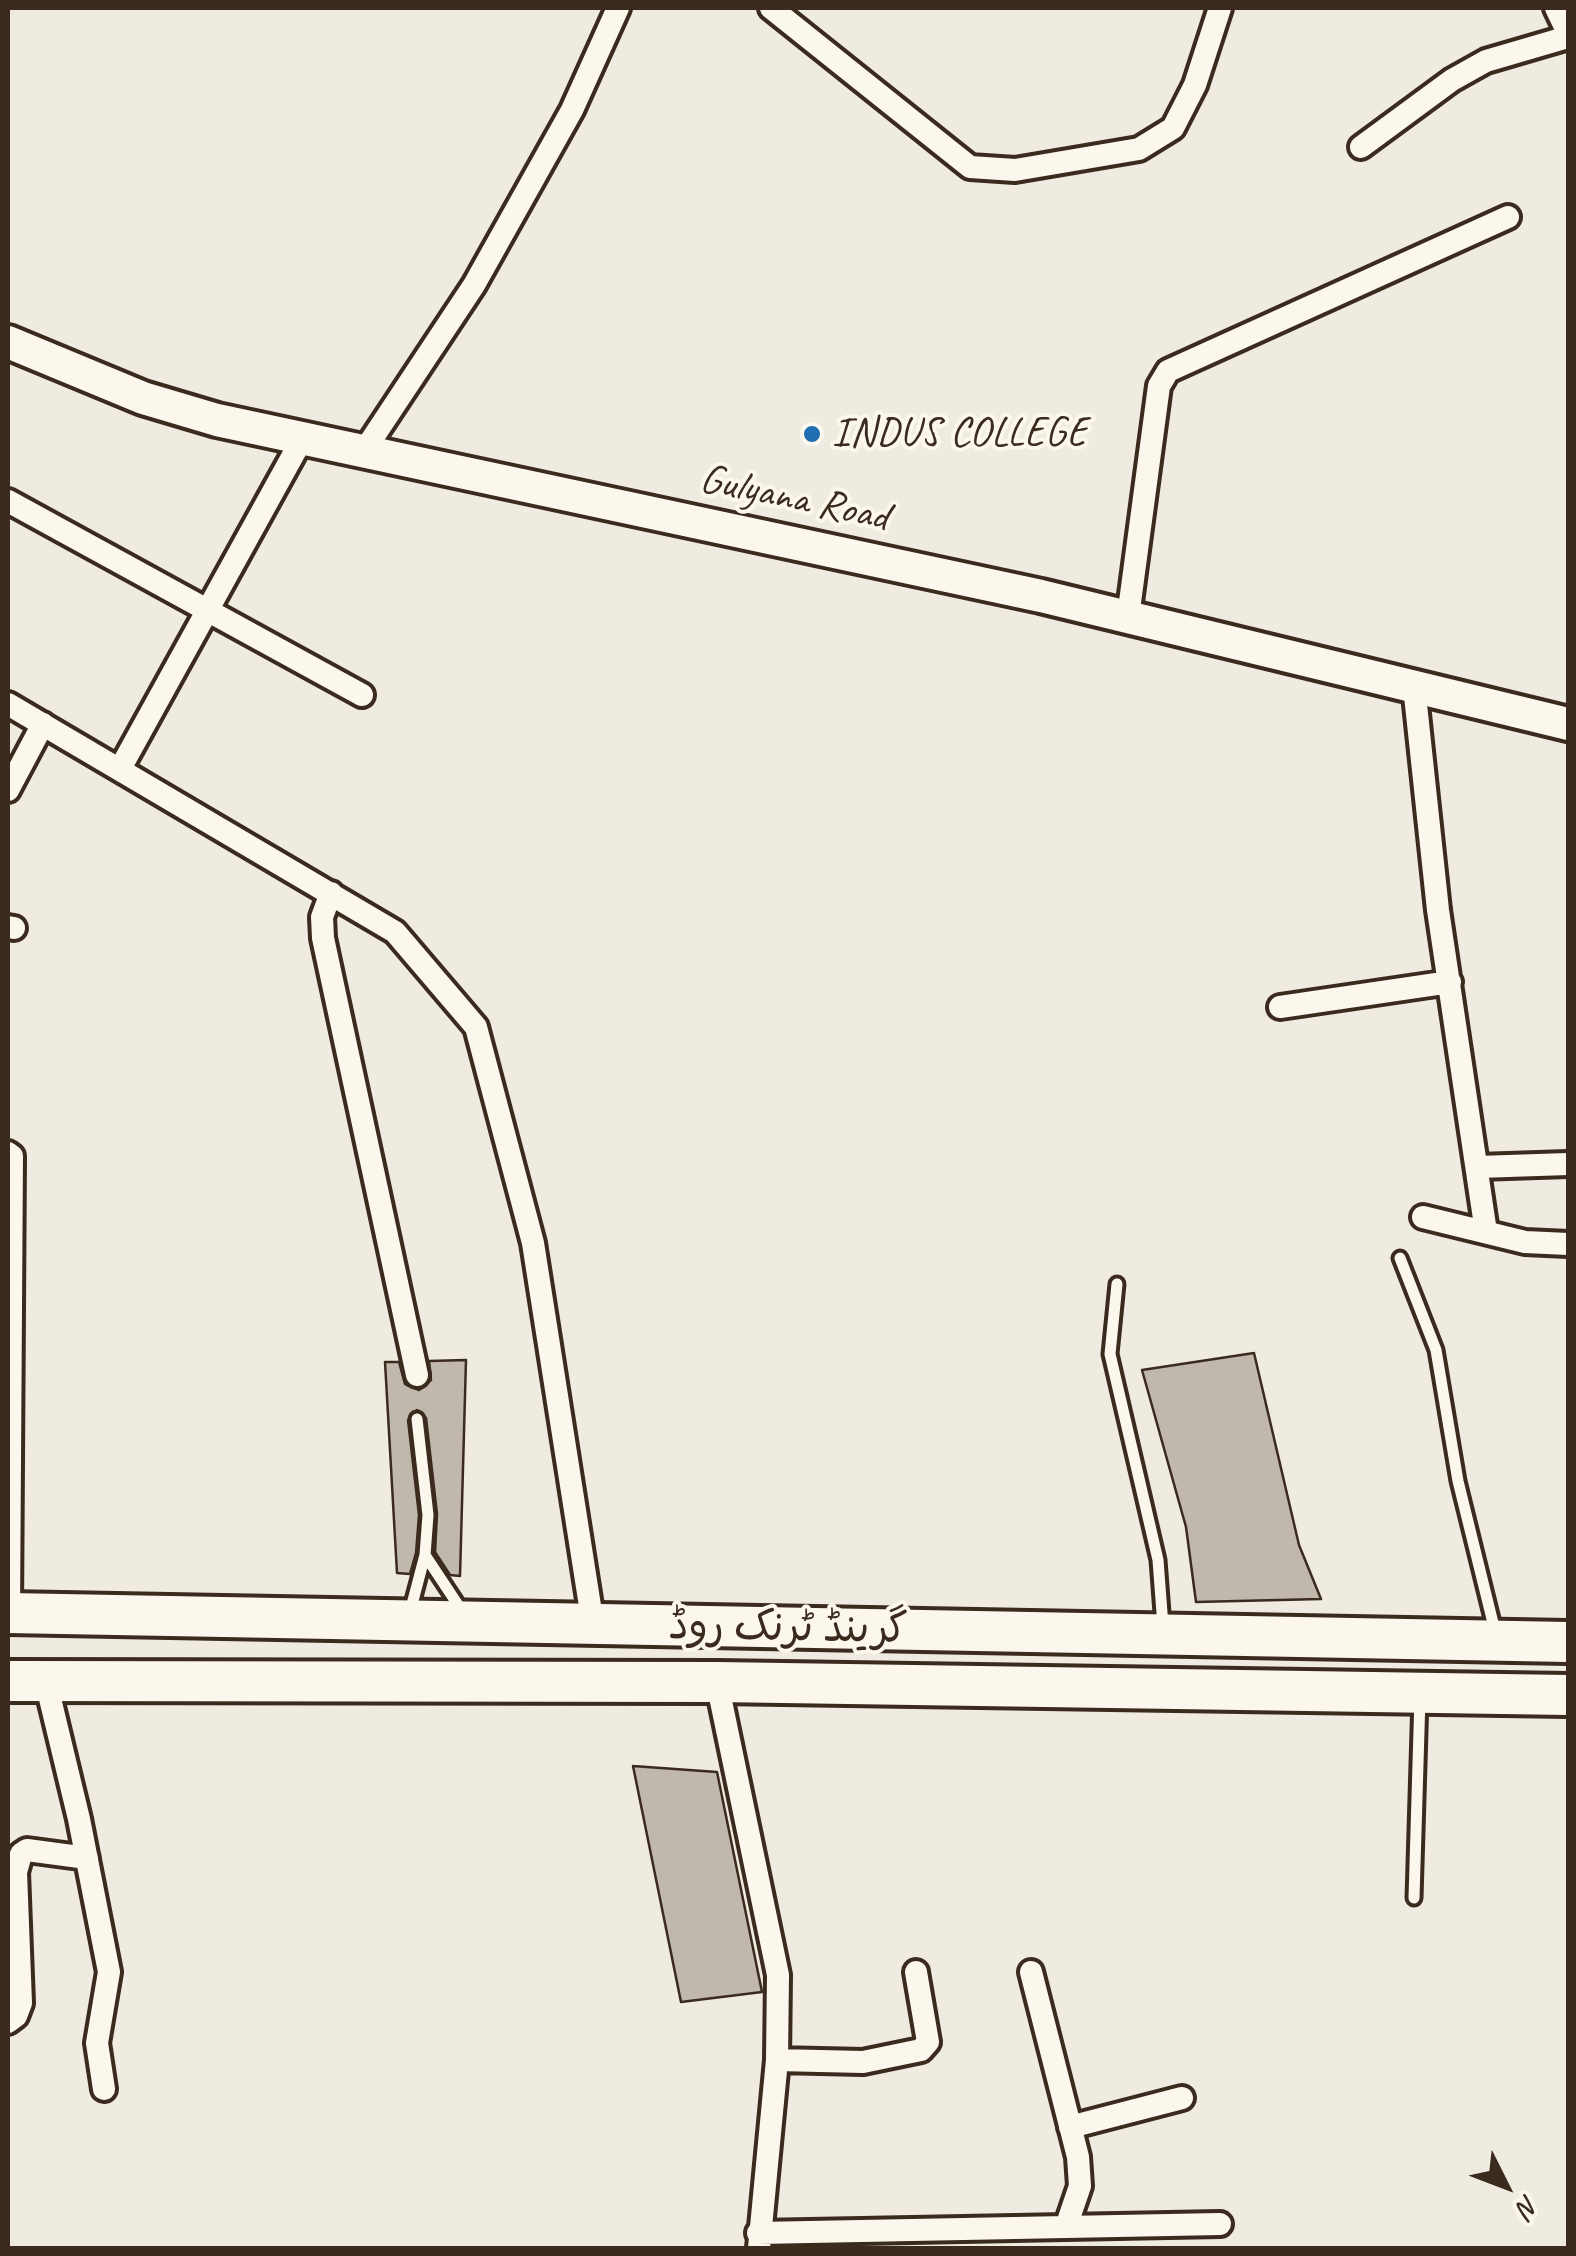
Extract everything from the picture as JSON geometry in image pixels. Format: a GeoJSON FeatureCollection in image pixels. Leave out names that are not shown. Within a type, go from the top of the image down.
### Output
{"type":"FeatureCollection","features":[{"type":"Feature","properties":{"kind":"highway","name":"گرینڈ ٹرنک روڈ"},"geometry":{"type":"LineString","coordinates":[[8,1612],[1568,1642]]}},
{"type":"Feature","properties":{"kind":"highway"},"geometry":{"type":"LineString","coordinates":[[717,1628],[717,1682]]}},
{"type":"Feature","properties":{"kind":"highway","name":"گرینڈ ٹرنک روڈ"},"geometry":{"type":"LineString","coordinates":[[27,1681],[717,1682],[1568,1696]]}},
{"type":"Feature","properties":{"kind":"main road","name":"Gulyana Road"},"geometry":{"type":"LineString","coordinates":[[8,342],[143,398],[302,439],[1128,617],[1568,724]]}},
{"type":"Feature","properties":{"kind":"street"},"geometry":{"type":"LineString","coordinates":[[364,452],[474,285],[572,110],[618,8]]}},
{"type":"Feature","properties":{"kind":"street"},"geometry":{"type":"LineString","coordinates":[[771,8],[970,167],[1014,170],[1139,149],[1173,128],[1195,85],[1220,8]]}},
{"type":"Feature","properties":{"kind":"street"},"geometry":{"type":"LineString","coordinates":[[1361,147],[1452,80],[1486,62],[1568,35],[1556,8]]}},
{"type":"Feature","properties":{"kind":"street"},"geometry":{"type":"LineString","coordinates":[[1128,617],[1160,386],[1168,372],[1508,217]]}},
{"type":"Feature","properties":{"kind":"street"},"geometry":{"type":"LineString","coordinates":[[122,767],[302,439]]}},
{"type":"Feature","properties":{"kind":"street"},"geometry":{"type":"LineString","coordinates":[[8,501],[362,695]]}},
{"type":"Feature","properties":{"kind":"street"},"geometry":{"type":"LineString","coordinates":[[1414,686],[1450,982],[1486,1232]]}},
{"type":"Feature","properties":{"kind":"street"},"geometry":{"type":"LineString","coordinates":[[8,704],[122,767],[395,932],[476,1027],[533,1243],[592,1625]]}},
{"type":"Feature","properties":{"kind":"street"},"geometry":{"type":"LineString","coordinates":[[8,790],[43,724]]}},
{"type":"Feature","properties":{"kind":"street"},"geometry":{"type":"LineString","coordinates":[[331,893],[322,917],[323,938],[417,1375]]}},
{"type":"Feature","properties":{"kind":"street"},"geometry":{"type":"LineString","coordinates":[[1280,1007],[1450,982]]}},
{"type":"Feature","properties":{"kind":"street"},"geometry":{"type":"LineString","coordinates":[[8,1153],[12,1156],[8,1612]]}},
{"type":"Feature","properties":{"kind":"street"},"geometry":{"type":"LineString","coordinates":[[1478,1167],[1568,1164]]}},
{"type":"Feature","properties":{"kind":"street"},"geometry":{"type":"LineString","coordinates":[[1423,1217],[1525,1242],[1568,1244]]}},
{"type":"Feature","properties":{"kind":"street"},"geometry":{"type":"LineString","coordinates":[[27,1681],[87,1858],[109,1972],[97,2043],[104,2089]]}},
{"type":"Feature","properties":{"kind":"street"},"geometry":{"type":"LineString","coordinates":[[717,1682],[778,1975],[777,2060],[759,2241],[1220,2224]]}},
{"type":"Feature","properties":{"kind":"street"},"geometry":{"type":"LineString","coordinates":[[8,2022],[16,2016],[20,2003],[16,1872],[21,1854],[27,1850],[87,1858]]}},
{"type":"Feature","properties":{"kind":"street"},"geometry":{"type":"LineString","coordinates":[[777,2060],[818,2065],[863,2062],[921,2050],[928,2042],[916,1972]]}},
{"type":"Feature","properties":{"kind":"street"},"geometry":{"type":"LineString","coordinates":[[1030,1972],[1070,2128],[1080,2186],[1066,2227]]}},
{"type":"Feature","properties":{"kind":"street"},"geometry":{"type":"LineString","coordinates":[[1070,2128],[1182,2098]]}},
{"type":"Feature","properties":{"kind":"lane"},"geometry":{"type":"LineString","coordinates":[[1400,1258],[1436,1350],[1458,1482],[1498,1640]]}},
{"type":"Feature","properties":{"kind":"lane"},"geometry":{"type":"LineString","coordinates":[[1117,1284],[1110,1354],[1158,1560],[1164,1635]]}},
{"type":"Feature","properties":{"kind":"lane"},"geometry":{"type":"LineString","coordinates":[[408,1621],[425,1555],[428,1515],[417,1419]]}},
{"type":"Feature","properties":{"kind":"lane"},"geometry":{"type":"LineString","coordinates":[[425,1555],[471,1622]]}},
{"type":"Feature","properties":{"kind":"lane"},"geometry":{"type":"LineString","coordinates":[[1414,1898],[1420,1693]]}},
{"type":"Feature","properties":{"kind":"building"},"geometry":{"type":"Polygon","coordinates":[[[1254,1353],[1299,1545],[1321,1599],[1196,1602],[1186,1527],[1142,1370],[1254,1353]]]}},
{"type":"Feature","properties":{"kind":"building"},"geometry":{"type":"Polygon","coordinates":[[[466,1360],[460,1576],[450,1575],[435,1552],[437,1514],[426,1418],[417,1410],[408,1420],[419,1515],[416,1553],[410,1574],[397,1573],[385,1362],[399,1362],[405,1384],[419,1390],[431,1380],[429,1361],[466,1360]]]}},
{"type":"Feature","properties":{"kind":"building"},"geometry":{"type":"Polygon","coordinates":[[[633,1766],[717,1772],[762,1992],[681,2002],[633,1766]]]}},
{"type":"Feature","properties":{"kind":"place","name":"INDUS COLLEGE"},"geometry":{"type":"Point","coordinates":[812,434]}}]}
